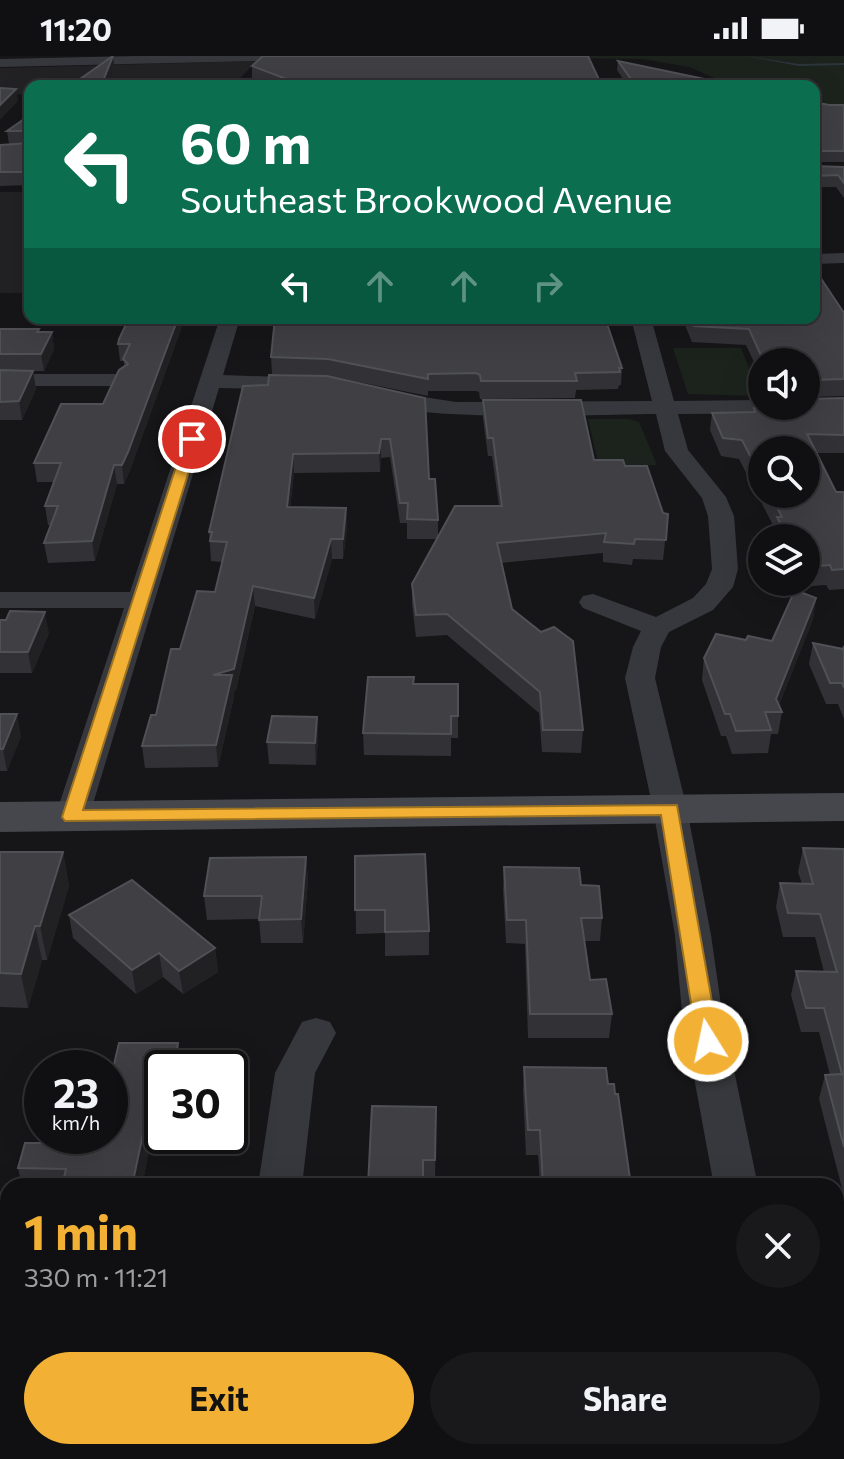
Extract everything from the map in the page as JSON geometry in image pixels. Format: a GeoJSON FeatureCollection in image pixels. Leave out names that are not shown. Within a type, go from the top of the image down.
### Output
{"type":"FeatureCollection","features":[{"type":"Feature","properties":{"kind":"main road"},"geometry":{"type":"LineString","coordinates":[[0,817],[844,807]]}},
{"type":"Feature","properties":{"kind":"street"},"geometry":{"type":"LineString","coordinates":[[0,63],[295,56]]}},
{"type":"Feature","properties":{"kind":"street"},"geometry":{"type":"LineString","coordinates":[[820,259],[843,260]]}},
{"type":"Feature","properties":{"kind":"street"},"geometry":{"type":"LineString","coordinates":[[72,817],[228,324]]}},
{"type":"Feature","properties":{"kind":"street"},"geometry":{"type":"LineString","coordinates":[[643,324],[677,451],[686,465],[705,483],[717,506],[725,569],[719,587],[703,604],[657,627],[647,647],[640,678],[670,809],[693,935],[702,1012],[734,1178]]}},
{"type":"Feature","properties":{"kind":"street"},"geometry":{"type":"LineString","coordinates":[[0,380],[116,380]]}},
{"type":"Feature","properties":{"kind":"street"},"geometry":{"type":"LineString","coordinates":[[211,381],[328,385]]}},
{"type":"Feature","properties":{"kind":"street"},"geometry":{"type":"LineString","coordinates":[[361,392],[417,405],[456,409],[844,406]]}},
{"type":"Feature","properties":{"kind":"street"},"geometry":{"type":"LineString","coordinates":[[0,600],[139,600]]}},
{"type":"Feature","properties":{"kind":"street"},"geometry":{"type":"LineString","coordinates":[[593,602],[657,627]]}},
{"type":"Feature","properties":{"kind":"street"},"geometry":{"type":"LineString","coordinates":[[281,1178],[292,1085],[316,1033]]}},
{"type":"Feature","properties":{"kind":"shaded area"},"geometry":{"type":"Polygon","coordinates":[[[371,56],[844,56],[844,125],[820,127],[820,80],[720,80],[689,67],[643,59],[561,58],[435,80],[395,80],[371,56]]]}},
{"type":"Feature","properties":{"kind":"shaded area"},"geometry":{"type":"Polygon","coordinates":[[[257,61],[238,80],[24,80],[24,94],[0,95],[0,68],[257,61]]]}},
{"type":"Feature","properties":{"kind":"shaded area"},"geometry":{"type":"Polygon","coordinates":[[[0,192],[24,192],[24,293],[0,293],[0,192]]]}},
{"type":"Feature","properties":{"kind":"shaded area"},"geometry":{"type":"Polygon","coordinates":[[[673,348],[741,348],[748,366],[748,396],[688,394],[673,348]]]}},
{"type":"Feature","properties":{"kind":"shaded area"},"geometry":{"type":"Polygon","coordinates":[[[588,419],[629,419],[639,422],[657,465],[599,466],[588,419]]]}},
{"type":"Feature","properties":{"kind":"building"},"geometry":{"type":"Polygon","coordinates":[[[113,56],[103,80],[79,80],[113,56]]]}},
{"type":"Feature","properties":{"kind":"building"},"geometry":{"type":"Polygon","coordinates":[[[263,56],[588,56],[599,80],[273,80],[284,78],[252,66],[263,56]]]}},
{"type":"Feature","properties":{"kind":"building"},"geometry":{"type":"Polygon","coordinates":[[[618,61],[709,80],[632,80],[618,61]]]}},
{"type":"Feature","properties":{"kind":"building"},"geometry":{"type":"Polygon","coordinates":[[[0,88],[16,89],[0,105],[0,88]]]}},
{"type":"Feature","properties":{"kind":"building"},"geometry":{"type":"Polygon","coordinates":[[[820,103],[844,105],[844,151],[820,151],[820,103]]]}},
{"type":"Feature","properties":{"kind":"building"},"geometry":{"type":"Polygon","coordinates":[[[24,119],[24,131],[7,131],[24,119]]]}},
{"type":"Feature","properties":{"kind":"building"},"geometry":{"type":"Polygon","coordinates":[[[24,143],[24,172],[0,172],[0,145],[24,143]]]}},
{"type":"Feature","properties":{"kind":"building"},"geometry":{"type":"Polygon","coordinates":[[[820,166],[844,167],[844,183],[838,175],[820,176],[820,166]]]}},
{"type":"Feature","properties":{"kind":"building"},"geometry":{"type":"Polygon","coordinates":[[[820,277],[844,313],[844,379],[820,380],[820,348],[758,348],[749,329],[693,324],[820,324],[820,277]]]}},
{"type":"Feature","properties":{"kind":"building"},"geometry":{"type":"Polygon","coordinates":[[[126,324],[176,324],[128,452],[122,465],[114,465],[92,541],[44,543],[58,506],[45,506],[61,463],[34,463],[61,404],[103,404],[119,370],[128,364],[123,359],[130,344],[118,344],[126,324]]]}},
{"type":"Feature","properties":{"kind":"building"},"geometry":{"type":"Polygon","coordinates":[[[274,324],[607,324],[622,368],[619,368],[620,372],[575,373],[577,381],[481,381],[476,373],[428,374],[428,379],[328,359],[271,357],[274,324]]]}},
{"type":"Feature","properties":{"kind":"building"},"geometry":{"type":"Polygon","coordinates":[[[0,329],[52,332],[41,354],[0,354],[0,329]]]}},
{"type":"Feature","properties":{"kind":"building"},"geometry":{"type":"Polygon","coordinates":[[[0,370],[33,371],[19,401],[0,402],[0,370]]]}},
{"type":"Feature","properties":{"kind":"building"},"geometry":{"type":"Polygon","coordinates":[[[269,375],[327,376],[425,398],[429,479],[435,479],[438,520],[407,519],[408,503],[400,503],[390,439],[381,439],[379,453],[293,454],[287,507],[346,508],[343,539],[331,539],[314,598],[253,586],[234,669],[213,675],[232,675],[216,745],[142,746],[151,715],[156,715],[171,649],[180,649],[197,591],[215,592],[227,542],[210,541],[212,532],[209,532],[243,386],[268,385],[269,375]]]}},
{"type":"Feature","properties":{"kind":"building"},"geometry":{"type":"Polygon","coordinates":[[[844,398],[844,435],[748,436],[748,452],[742,440],[723,438],[712,413],[748,412],[748,420],[820,420],[820,399],[844,398]]]}},
{"type":"Feature","properties":{"kind":"building"},"geometry":{"type":"Polygon","coordinates":[[[483,400],[581,400],[594,460],[623,460],[625,466],[647,466],[663,513],[668,514],[666,540],[635,539],[634,544],[604,542],[606,533],[497,543],[512,609],[541,632],[554,627],[573,641],[583,730],[543,730],[540,692],[447,614],[416,615],[412,584],[455,506],[502,506],[493,438],[488,438],[483,400]]]}},
{"type":"Feature","properties":{"kind":"building"},"geometry":{"type":"Polygon","coordinates":[[[820,460],[836,492],[844,493],[844,569],[832,570],[830,565],[820,566],[820,524],[781,524],[777,517],[782,517],[777,508],[820,508],[820,460]]]}},
{"type":"Feature","properties":{"kind":"building"},"geometry":{"type":"Polygon","coordinates":[[[792,596],[816,598],[776,699],[782,712],[765,712],[771,730],[736,731],[730,714],[725,714],[704,658],[716,634],[772,641],[792,596]]]}},
{"type":"Feature","properties":{"kind":"building"},"geometry":{"type":"Polygon","coordinates":[[[10,611],[45,612],[28,652],[0,652],[0,620],[6,620],[10,611]]]}},
{"type":"Feature","properties":{"kind":"building"},"geometry":{"type":"Polygon","coordinates":[[[813,643],[843,649],[844,646],[844,688],[842,683],[830,683],[813,643]]]}},
{"type":"Feature","properties":{"kind":"building"},"geometry":{"type":"Polygon","coordinates":[[[368,677],[414,677],[413,684],[458,684],[458,716],[451,716],[451,734],[363,733],[368,677]]]}},
{"type":"Feature","properties":{"kind":"building"},"geometry":{"type":"Polygon","coordinates":[[[0,714],[17,714],[3,749],[0,749],[0,714]]]}},
{"type":"Feature","properties":{"kind":"building"},"geometry":{"type":"Polygon","coordinates":[[[272,716],[317,717],[315,743],[267,742],[272,716]]]}},
{"type":"Feature","properties":{"kind":"building"},"geometry":{"type":"Polygon","coordinates":[[[803,848],[844,849],[844,1147],[825,1075],[842,1074],[824,1008],[806,1008],[796,971],[837,972],[820,914],[788,913],[780,883],[813,884],[803,848]]]}},
{"type":"Feature","properties":{"kind":"building"},"geometry":{"type":"Polygon","coordinates":[[[0,852],[63,852],[21,974],[0,973],[0,852]]]}},
{"type":"Feature","properties":{"kind":"building"},"geometry":{"type":"Polygon","coordinates":[[[425,854],[429,931],[385,932],[385,910],[355,910],[355,856],[425,854]]]}},
{"type":"Feature","properties":{"kind":"building"},"geometry":{"type":"Polygon","coordinates":[[[306,857],[301,919],[259,920],[262,896],[204,896],[210,858],[306,857]]]}},
{"type":"Feature","properties":{"kind":"building"},"geometry":{"type":"Polygon","coordinates":[[[504,867],[579,868],[581,885],[599,886],[602,918],[581,918],[590,980],[606,979],[612,1014],[530,1014],[526,920],[507,920],[504,867]]]}},
{"type":"Feature","properties":{"kind":"building"},"geometry":{"type":"Polygon","coordinates":[[[132,880],[215,948],[179,971],[159,953],[132,970],[69,915],[132,880]]]}},
{"type":"Feature","properties":{"kind":"building"},"geometry":{"type":"Polygon","coordinates":[[[119,1043],[178,1043],[177,1050],[144,1050],[144,1129],[134,1178],[64,1178],[66,1169],[18,1168],[24,1147],[24,1154],[128,1154],[128,1050],[117,1050],[119,1043]]]}},
{"type":"Feature","properties":{"kind":"building"},"geometry":{"type":"Polygon","coordinates":[[[524,1067],[606,1068],[608,1084],[614,1084],[615,1094],[618,1094],[630,1178],[543,1178],[540,1130],[528,1130],[524,1067]]]}},
{"type":"Feature","properties":{"kind":"building"},"geometry":{"type":"Polygon","coordinates":[[[372,1106],[436,1107],[435,1160],[423,1160],[423,1178],[368,1178],[372,1106]]]}},
{"type":"Feature","properties":{"kind":"waterway"},"geometry":{"type":"LineString","coordinates":[[748,56],[799,65],[844,64]]}},
{"type":"Feature","properties":{"kind":"route"},"geometry":{"type":"LineString","coordinates":[[192,439],[72,817],[670,809],[708,1041]]}}]}
